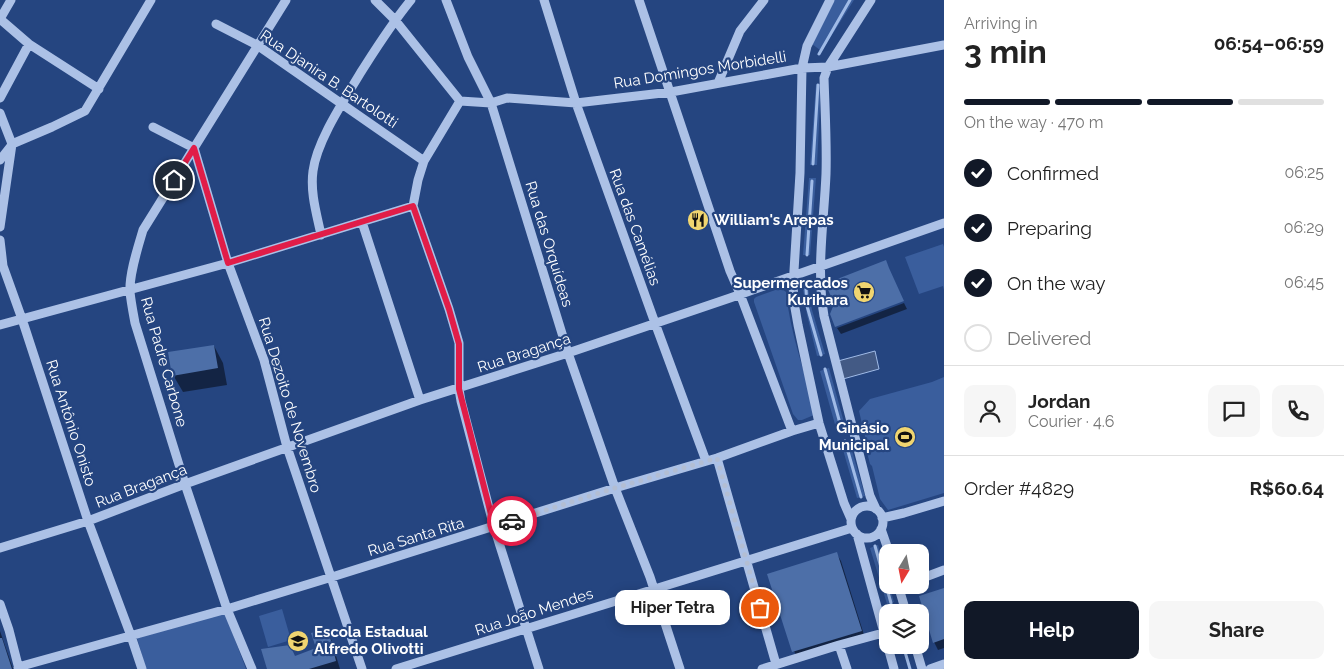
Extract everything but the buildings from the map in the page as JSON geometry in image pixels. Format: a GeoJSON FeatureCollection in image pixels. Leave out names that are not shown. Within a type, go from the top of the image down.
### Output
{"type":"FeatureCollection","features":[{"type":"Feature","properties":{"kind":"street"},"geometry":{"type":"LineString","coordinates":[[11,0],[0,19],[30,44],[99,89]]}},
{"type":"Feature","properties":{"kind":"street"},"geometry":{"type":"LineString","coordinates":[[0,160],[12,144],[85,111],[151,0]]}},
{"type":"Feature","properties":{"kind":"street","name":"Rua Padre Carbone"},"geometry":{"type":"LineString","coordinates":[[252,669],[227,609],[185,484],[135,323],[130,290],[136,253],[143,230],[286,0]]}},
{"type":"Feature","properties":{"kind":"street"},"geometry":{"type":"LineString","coordinates":[[375,0],[395,20],[460,101],[424,161],[413,206],[449,309],[459,344],[459,389],[494,526],[540,669]]}},
{"type":"Feature","properties":{"kind":"street"},"geometry":{"type":"LineString","coordinates":[[320,235],[313,195],[313,171],[317,154],[341,104],[395,20],[411,0]]}},
{"type":"Feature","properties":{"kind":"street","name":"Rua das Orquídeas"},"geometry":{"type":"LineString","coordinates":[[446,0],[468,57],[492,103],[568,353],[680,669]]}},
{"type":"Feature","properties":{"kind":"street","name":"Rua das Camélias"},"geometry":{"type":"LineString","coordinates":[[544,0],[576,103],[706,461]]}},
{"type":"Feature","properties":{"kind":"street"},"geometry":{"type":"LineString","coordinates":[[640,0],[730,271],[792,431]]}},
{"type":"Feature","properties":{"kind":"street"},"geometry":{"type":"LineString","coordinates":[[718,83],[740,31],[764,0]]}},
{"type":"Feature","properties":{"kind":"street"},"geometry":{"type":"LineString","coordinates":[[830,0],[807,46],[802,68],[800,172],[793,276],[794,308],[820,423],[853,527],[879,619]]}},
{"type":"Feature","properties":{"kind":"street"},"geometry":{"type":"LineString","coordinates":[[871,0],[828,67],[824,78],[826,173],[820,266],[824,316],[870,496],[882,518],[883,526],[875,536],[870,538],[861,537],[853,527],[853,514],[861,508],[871,507],[876,509]]}},
{"type":"Feature","properties":{"kind":"street","name":"Rua Djanira B. Bartolotti"},"geometry":{"type":"LineString","coordinates":[[216,24],[258,45],[424,161]]}},
{"type":"Feature","properties":{"kind":"street"},"geometry":{"type":"LineString","coordinates":[[0,98],[30,44]]}},
{"type":"Feature","properties":{"kind":"street","name":"Rua Domingos Morbidelli"},"geometry":{"type":"LineString","coordinates":[[460,101],[492,103],[506,98],[576,103],[671,92],[802,68],[828,67],[944,45]]}},
{"type":"Feature","properties":{"kind":"street"},"geometry":{"type":"LineString","coordinates":[[0,113],[12,144],[0,227]]}},
{"type":"Feature","properties":{"kind":"street"},"geometry":{"type":"LineString","coordinates":[[153,127],[194,148]]}},
{"type":"Feature","properties":{"kind":"street","name":"Rua Dezoito de Novembro"},"geometry":{"type":"LineString","coordinates":[[194,148],[228,263],[264,360],[287,447],[362,669]]}},
{"type":"Feature","properties":{"kind":"street"},"geometry":{"type":"LineString","coordinates":[[0,325],[228,263],[413,206]]}},
{"type":"Feature","properties":{"kind":"street"},"geometry":{"type":"LineString","coordinates":[[362,222],[420,400]]}},
{"type":"Feature","properties":{"kind":"street","name":"Rua Bragança"},"geometry":{"type":"LineString","coordinates":[[0,548],[88,521],[185,484],[420,400],[568,353],[944,223]]}},
{"type":"Feature","properties":{"kind":"street","name":"Rua Antônio Onisto"},"geometry":{"type":"LineString","coordinates":[[0,240],[3,266],[88,521],[132,636],[142,669]]}},
{"type":"Feature","properties":{"kind":"street","name":"Rua Santa Rita"},"geometry":{"type":"LineString","coordinates":[[18,668],[227,609],[332,577],[717,458],[820,423]]}},
{"type":"Feature","properties":{"kind":"street"},"geometry":{"type":"LineString","coordinates":[[717,458],[776,664]]}},
{"type":"Feature","properties":{"kind":"street"},"geometry":{"type":"LineString","coordinates":[[882,518],[944,501]]}},
{"type":"Feature","properties":{"kind":"street","name":"Rua João Mendes"},"geometry":{"type":"LineString","coordinates":[[396,669],[853,527]]}},
{"type":"Feature","properties":{"kind":"street"},"geometry":{"type":"LineString","coordinates":[[881,529],[886,544]]}},
{"type":"Feature","properties":{"kind":"street"},"geometry":{"type":"LineString","coordinates":[[929,576],[944,570]]}},
{"type":"Feature","properties":{"kind":"street"},"geometry":{"type":"LineString","coordinates":[[0,604],[9,630],[18,668]]}},
{"type":"Feature","properties":{"kind":"street"},"geometry":{"type":"LineString","coordinates":[[762,669],[879,634]]}},
{"type":"Feature","properties":{"kind":"street"},"geometry":{"type":"LineString","coordinates":[[839,645],[847,669]]}},
{"type":"Feature","properties":{"kind":"street"},"geometry":{"type":"LineString","coordinates":[[889,654],[894,669]]}},
{"type":"Feature","properties":{"kind":"street"},"geometry":{"type":"LineString","coordinates":[[918,654],[922,669]]}},
{"type":"Feature","properties":{"kind":"street"},"geometry":{"type":"LineString","coordinates":[[930,669],[944,664]]}},
{"type":"Feature","properties":{"kind":"shaded area"},"geometry":{"type":"Polygon","coordinates":[[[833,0],[854,0],[823,49],[820,50],[812,44],[833,0]]]}},
{"type":"Feature","properties":{"kind":"shaded area"},"geometry":{"type":"Polygon","coordinates":[[[816,84],[821,84],[817,165],[810,165],[816,84]]]}},
{"type":"Feature","properties":{"kind":"shaded area"},"geometry":{"type":"Polygon","coordinates":[[[809,178],[816,178],[810,255],[803,255],[809,178]]]}},
{"type":"Feature","properties":{"kind":"shaded area"},"geometry":{"type":"Polygon","coordinates":[[[943,244],[944,290],[943,286],[919,294],[905,257],[943,244]]]}},
{"type":"Feature","properties":{"kind":"shaded area"},"geometry":{"type":"Polygon","coordinates":[[[781,288],[786,292],[794,337],[815,409],[814,415],[802,420],[798,420],[793,414],[754,302],[756,297],[781,288]]]}},
{"type":"Feature","properties":{"kind":"shaded area"},"geometry":{"type":"Polygon","coordinates":[[[808,288],[812,310],[825,354],[817,356],[803,289],[808,288]]]}},
{"type":"Feature","properties":{"kind":"shaded area"},"geometry":{"type":"Polygon","coordinates":[[[875,351],[879,369],[843,379],[838,361],[875,351]]]}},
{"type":"Feature","properties":{"kind":"shaded area"},"geometry":{"type":"Polygon","coordinates":[[[829,368],[845,426],[836,428],[820,371],[829,368]]]}},
{"type":"Feature","properties":{"kind":"shaded area","name":"Ginásio Municipal"},"geometry":{"type":"Polygon","coordinates":[[[944,377],[944,493],[888,510],[880,499],[864,441],[865,436],[859,411],[870,399],[944,377]]]}},
{"type":"Feature","properties":{"kind":"shaded area"},"geometry":{"type":"Polygon","coordinates":[[[849,440],[865,496],[857,498],[841,443],[849,440]]]}},
{"type":"Feature","properties":{"kind":"shaded area"},"geometry":{"type":"Polygon","coordinates":[[[878,545],[879,578],[870,548],[878,545]]]}},
{"type":"Feature","properties":{"kind":"shaded area"},"geometry":{"type":"Polygon","coordinates":[[[884,594],[892,594],[894,602],[887,604],[884,594]]]}},
{"type":"Feature","properties":{"kind":"shaded area"},"geometry":{"type":"Polygon","coordinates":[[[282,609],[291,640],[268,647],[259,616],[282,609]]]}},
{"type":"Feature","properties":{"kind":"shaded area"},"geometry":{"type":"Polygon","coordinates":[[[225,613],[246,669],[146,669],[137,638],[225,613]]]}},
{"type":"Feature","properties":{"kind":"waterway"},"geometry":{"type":"LineString","coordinates":[[819,54],[850,0]]}},
{"type":"Feature","properties":{"kind":"waterway"},"geometry":{"type":"LineString","coordinates":[[813,164],[818,85]]}},
{"type":"Feature","properties":{"kind":"waterway"},"geometry":{"type":"LineString","coordinates":[[807,255],[812,181]]}},
{"type":"Feature","properties":{"kind":"waterway"},"geometry":{"type":"LineString","coordinates":[[806,289],[807,306],[821,355]]}},
{"type":"Feature","properties":{"kind":"waterway"},"geometry":{"type":"LineString","coordinates":[[825,369],[841,427]]}},
{"type":"Feature","properties":{"kind":"waterway"},"geometry":{"type":"LineString","coordinates":[[845,441],[861,497]]}},
{"type":"Feature","properties":{"kind":"waterway"},"geometry":{"type":"LineString","coordinates":[[875,546],[891,603]]}},
{"type":"Feature","properties":{"kind":"waterway"},"geometry":{"type":"LineString","coordinates":[[906,654],[910,669]]}},
{"type":"Feature","properties":{"kind":"way so far"},"geometry":{"type":"LineString","coordinates":[[512,521],[717,458],[760,608]]}},
{"type":"Feature","properties":{"kind":"place","name":"William's Arepas"},"geometry":{"type":"Point","coordinates":[698,220]}},
{"type":"Feature","properties":{"kind":"place","name":"Supermercados Kurihara"},"geometry":{"type":"Point","coordinates":[864,292]}},
{"type":"Feature","properties":{"kind":"place","name":"Ginásio Municipal"},"geometry":{"type":"Point","coordinates":[905,437]}},
{"type":"Feature","properties":{"kind":"place","name":"Hiper Tetra"},"geometry":{"type":"Point","coordinates":[760,608]}},
{"type":"Feature","properties":{"kind":"place","name":"Escola Estadual Alfredo Olivotti"},"geometry":{"type":"Point","coordinates":[298,641]}},
{"type":"Feature","properties":{"kind":"route"},"geometry":{"type":"LineString","coordinates":[[174,180],[194,148],[228,263],[413,206],[449,309],[459,344],[459,389],[461,401],[494,526],[512,521]]}}]}
